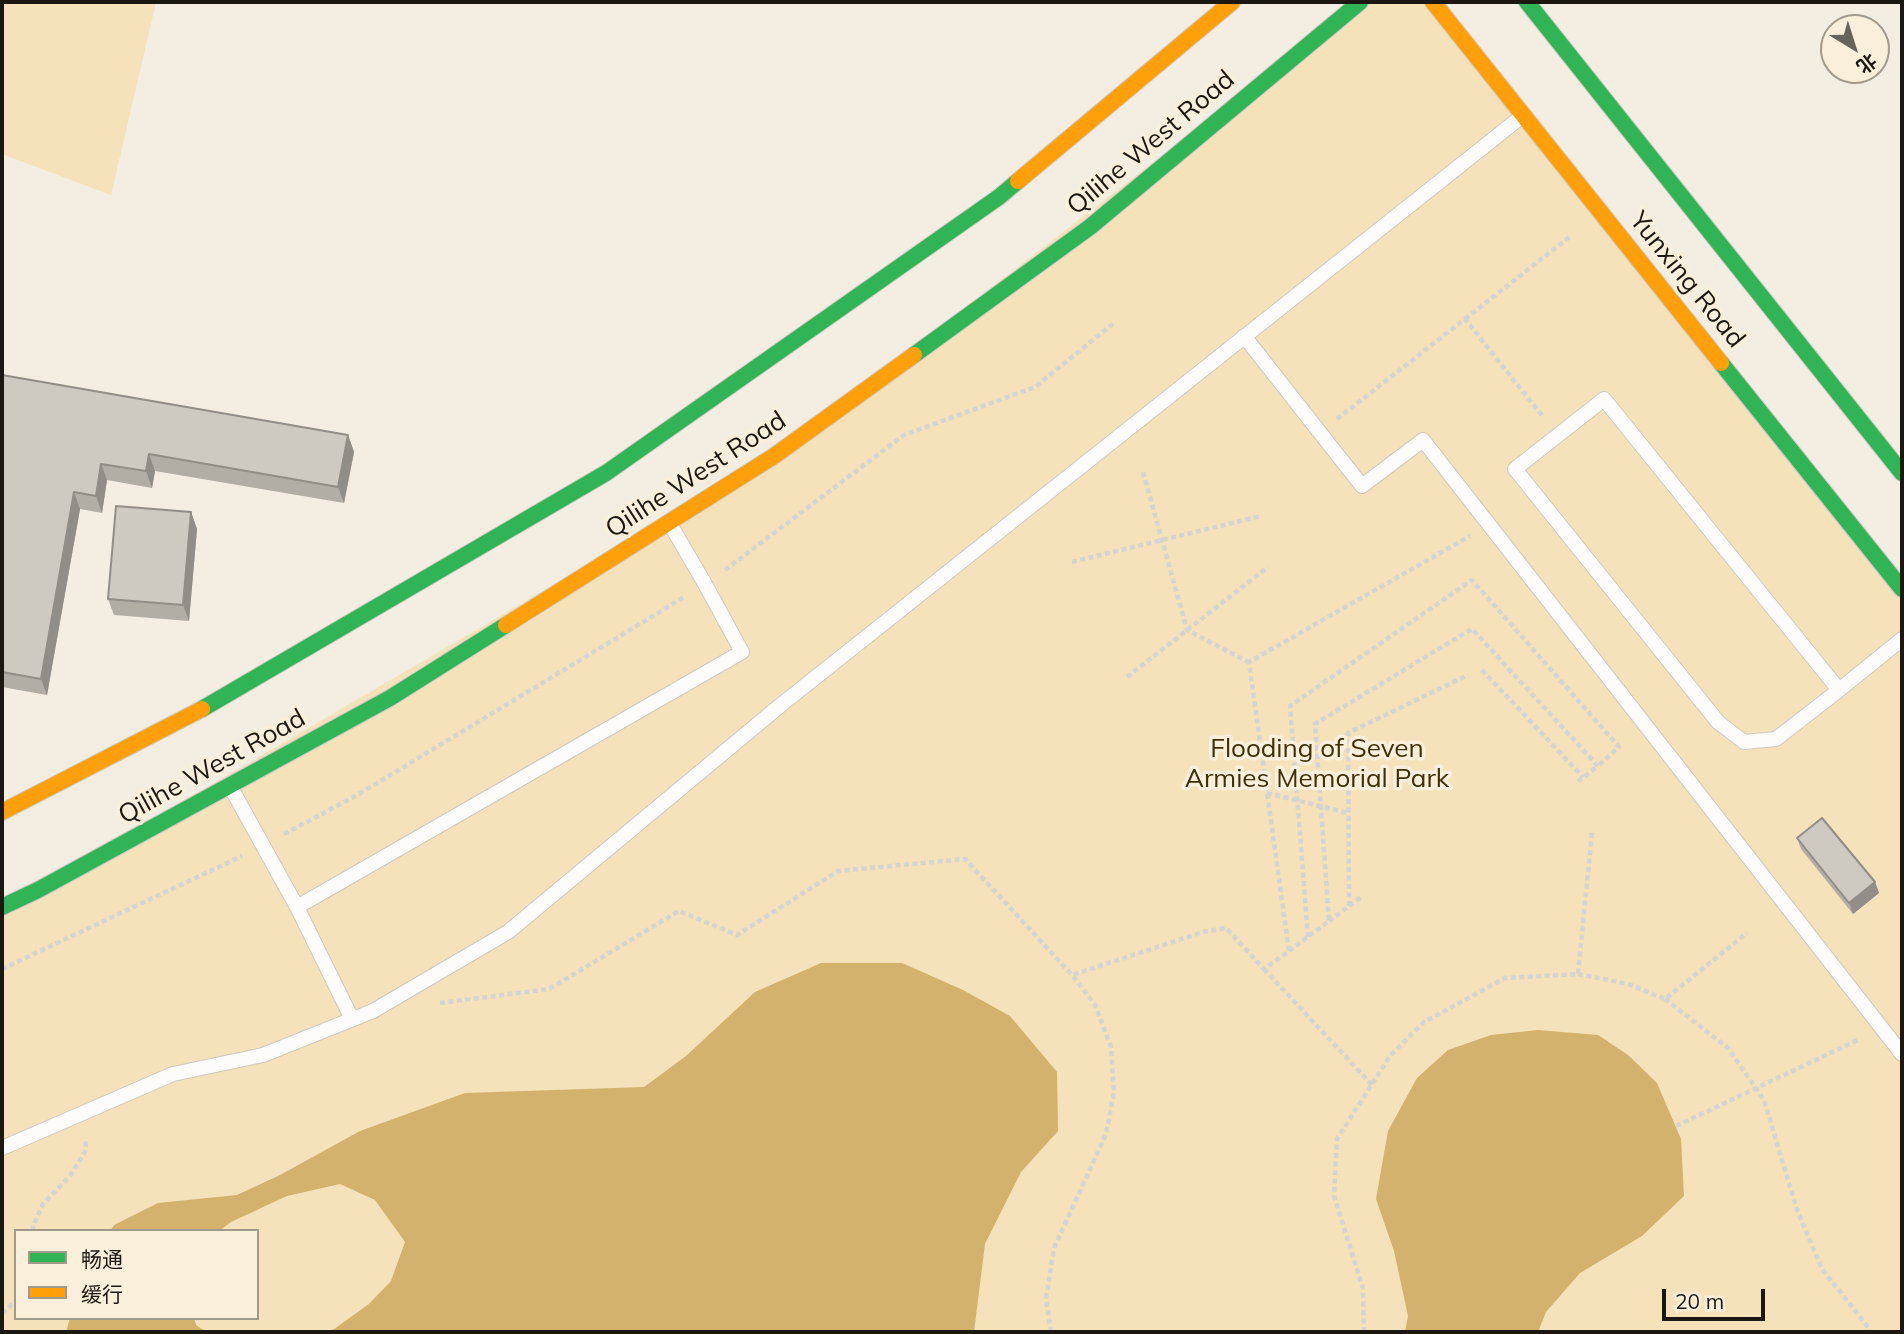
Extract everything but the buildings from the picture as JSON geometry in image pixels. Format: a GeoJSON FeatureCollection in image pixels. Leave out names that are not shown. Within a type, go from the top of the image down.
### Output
{"type":"FeatureCollection","features":[{"type":"Feature","properties":{"kind":"street","name":"Qilihe West Road"},"geometry":{"type":"LineString","coordinates":[[2,812],[193,714],[606,473],[999,197],[1232,2]]}},
{"type":"Feature","properties":{"kind":"street","name":"Qilihe West Road"},"geometry":{"type":"LineString","coordinates":[[2,906],[38,890],[390,698],[774,456],[1090,227],[1360,2]]}},
{"type":"Feature","properties":{"kind":"street","name":"Yunxing Road"},"geometry":{"type":"LineString","coordinates":[[1433,2],[1902,589]]}},
{"type":"Feature","properties":{"kind":"street","name":"Yunxing Road"},"geometry":{"type":"LineString","coordinates":[[1527,2],[1902,473]]}},
{"type":"Feature","properties":{"kind":"lane"},"geometry":{"type":"LineString","coordinates":[[2,1148],[173,1073],[263,1055],[373,1011],[508,932],[782,704],[1524,114]]}},
{"type":"Feature","properties":{"kind":"lane"},"geometry":{"type":"LineString","coordinates":[[1244,336],[1362,486],[1423,440],[1902,1054]]}},
{"type":"Feature","properties":{"kind":"lane"},"geometry":{"type":"LineString","coordinates":[[1839,690],[1604,399],[1515,468],[1718,722],[1744,742],[1776,739],[1839,690],[1902,639]]}},
{"type":"Feature","properties":{"kind":"lane"},"geometry":{"type":"LineString","coordinates":[[297,907],[742,652],[669,523]]}},
{"type":"Feature","properties":{"kind":"lane"},"geometry":{"type":"LineString","coordinates":[[230,785],[297,907],[352,1019]]}},
{"type":"Feature","properties":{"kind":"path"},"geometry":{"type":"LineString","coordinates":[[1319,433],[1600,211]]}},
{"type":"Feature","properties":{"kind":"path"},"geometry":{"type":"LineString","coordinates":[[1465,319],[1558,435]]}},
{"type":"Feature","properties":{"kind":"path"},"geometry":{"type":"LineString","coordinates":[[2,969],[224,865],[359,794],[705,584],[904,435],[1035,387],[1114,323]]}},
{"type":"Feature","properties":{"kind":"path"},"geometry":{"type":"LineString","coordinates":[[1143,472],[1187,630],[1249,662]]}},
{"type":"Feature","properties":{"kind":"path"},"geometry":{"type":"LineString","coordinates":[[1072,562],[1261,516]]}},
{"type":"Feature","properties":{"kind":"path"},"geometry":{"type":"LineString","coordinates":[[1249,662],[1488,525]]}},
{"type":"Feature","properties":{"kind":"path"},"geometry":{"type":"LineString","coordinates":[[1127,677],[1268,567]]}},
{"type":"Feature","properties":{"kind":"path"},"geometry":{"type":"LineString","coordinates":[[1308,937],[1290,706],[1472,580],[1619,747],[1576,783]]}},
{"type":"Feature","properties":{"kind":"path"},"geometry":{"type":"LineString","coordinates":[[1329,921],[1315,724],[1472,629],[1598,766]]}},
{"type":"Feature","properties":{"kind":"path"},"geometry":{"type":"LineString","coordinates":[[1249,662],[1289,951]]}},
{"type":"Feature","properties":{"kind":"path"},"geometry":{"type":"LineString","coordinates":[[1482,670],[1583,778]]}},
{"type":"Feature","properties":{"kind":"path"},"geometry":{"type":"LineString","coordinates":[[1349,906],[1348,733],[1468,675]]}},
{"type":"Feature","properties":{"kind":"path"},"geometry":{"type":"LineString","coordinates":[[1267,793],[1348,813]]}},
{"type":"Feature","properties":{"kind":"path"},"geometry":{"type":"LineString","coordinates":[[1578,974],[1592,833]]}},
{"type":"Feature","properties":{"kind":"path"},"geometry":{"type":"LineString","coordinates":[[437,1003],[549,989],[679,911],[737,935],[838,871],[964,859],[1072,975],[1095,1005],[1111,1047],[1114,1092],[1106,1134],[1054,1248],[1046,1299],[1051,1332]]}},
{"type":"Feature","properties":{"kind":"path"},"geometry":{"type":"LineString","coordinates":[[1264,969],[1361,897]]}},
{"type":"Feature","properties":{"kind":"path"},"geometry":{"type":"LineString","coordinates":[[1072,975],[1203,932],[1226,928],[1372,1085]]}},
{"type":"Feature","properties":{"kind":"path"},"geometry":{"type":"LineString","coordinates":[[1665,999],[1747,933]]}},
{"type":"Feature","properties":{"kind":"path"},"geometry":{"type":"LineString","coordinates":[[1364,1332],[1363,1288],[1334,1196],[1337,1139],[1390,1056],[1424,1022],[1505,978],[1578,974],[1628,984],[1665,999],[1728,1048],[1764,1100],[1797,1210],[1822,1269],[1866,1323],[1870,1332]]}},
{"type":"Feature","properties":{"kind":"path"},"geometry":{"type":"LineString","coordinates":[[1676,1126],[1882,1028]]}},
{"type":"Feature","properties":{"kind":"path"},"geometry":{"type":"LineString","coordinates":[[33,1229],[43,1204],[70,1177],[86,1150],[82,1113]]}},
{"type":"Feature","properties":{"kind":"green space"},"geometry":{"type":"Polygon","coordinates":[[[2,2],[156,2],[111,195],[2,154],[2,2]]]}},
{"type":"Feature","properties":{"kind":"green space","name":"Flooding of Seven Armies Memorial Park"},"geometry":{"type":"Polygon","coordinates":[[[1360,2],[1433,2],[1902,589],[1902,1332],[2,1332],[2,907],[774,456],[1360,2]]]}},
{"type":"Feature","properties":{"kind":"shaded area"},"geometry":{"type":"Polygon","coordinates":[[[821,963],[902,963],[963,990],[1010,1016],[1057,1072],[1058,1131],[1021,1172],[985,1244],[974,1332],[330,1332],[369,1304],[391,1281],[405,1242],[375,1200],[340,1184],[287,1196],[222,1229],[111,1229],[114,1225],[158,1203],[237,1195],[280,1175],[360,1131],[465,1093],[644,1087],[686,1056],[755,992],[821,963]]]}},
{"type":"Feature","properties":{"kind":"shaded area"},"geometry":{"type":"Polygon","coordinates":[[[1538,1030],[1598,1035],[1628,1055],[1657,1083],[1681,1139],[1684,1196],[1642,1236],[1580,1273],[1546,1312],[1538,1332],[1405,1332],[1408,1316],[1394,1251],[1376,1199],[1388,1131],[1417,1078],[1448,1050],[1491,1035],[1538,1030]]]}},
{"type":"Feature","properties":{"kind":"shaded area"},"geometry":{"type":"Polygon","coordinates":[[[69,1320],[195,1320],[196,1325],[206,1332],[66,1332],[69,1320]]]}},
{"type":"Feature","properties":{"kind":"traffic: fast"},"geometry":{"type":"LineString","coordinates":[[914,355],[1090,227],[1360,2]]}},
{"type":"Feature","properties":{"kind":"traffic: fast"},"geometry":{"type":"LineString","coordinates":[[1527,2],[1902,473]]}},
{"type":"Feature","properties":{"kind":"traffic: fast"},"geometry":{"type":"LineString","coordinates":[[202,709],[606,473],[1018,181]]}},
{"type":"Feature","properties":{"kind":"traffic: fast"},"geometry":{"type":"LineString","coordinates":[[1721,363],[1902,589]]}},
{"type":"Feature","properties":{"kind":"traffic: fast"},"geometry":{"type":"LineString","coordinates":[[2,907],[38,890],[390,698],[506,625]]}},
{"type":"Feature","properties":{"kind":"traffic: slow"},"geometry":{"type":"LineString","coordinates":[[1018,181],[1232,2]]}},
{"type":"Feature","properties":{"kind":"traffic: slow"},"geometry":{"type":"LineString","coordinates":[[1433,2],[1721,363]]}},
{"type":"Feature","properties":{"kind":"traffic: slow"},"geometry":{"type":"LineString","coordinates":[[506,625],[774,456],[914,355]]}},
{"type":"Feature","properties":{"kind":"traffic: slow"},"geometry":{"type":"LineString","coordinates":[[2,812],[202,709]]}}]}
